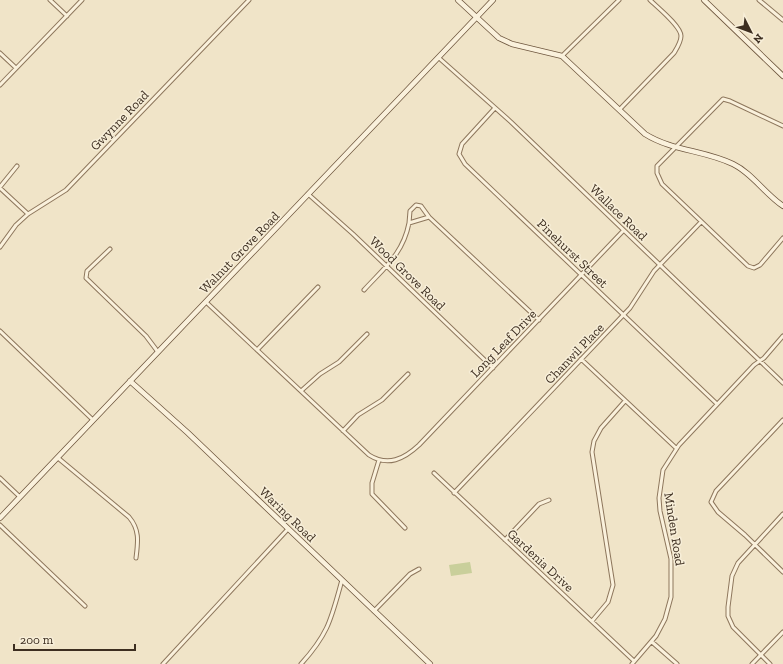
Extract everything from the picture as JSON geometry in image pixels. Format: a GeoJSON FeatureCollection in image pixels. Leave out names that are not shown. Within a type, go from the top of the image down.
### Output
{"type":"FeatureCollection","features":[{"type":"Feature","properties":{"kind":"main road"},"geometry":{"type":"LineString","coordinates":[[458,0],[499,38],[512,44],[562,56],[645,134],[658,142],[674,148],[734,164],[783,206]]}},
{"type":"Feature","properties":{"kind":"main road","name":"Walnut Grove Road"},"geometry":{"type":"LineString","coordinates":[[0,518],[439,58],[492,0]]}},
{"type":"Feature","properties":{"kind":"main road"},"geometry":{"type":"LineString","coordinates":[[704,0],[783,76]]}},
{"type":"Feature","properties":{"kind":"main road","name":"Waring Road"},"geometry":{"type":"LineString","coordinates":[[130,381],[288,528],[430,664]]}},
{"type":"Feature","properties":{"kind":"street"},"geometry":{"type":"LineString","coordinates":[[50,0],[67,16]]}},
{"type":"Feature","properties":{"kind":"street"},"geometry":{"type":"LineString","coordinates":[[0,85],[82,0]]}},
{"type":"Feature","properties":{"kind":"street","name":"Gwynne Road"},"geometry":{"type":"LineString","coordinates":[[0,247],[16,225],[28,214],[66,190],[249,0]]}},
{"type":"Feature","properties":{"kind":"street"},"geometry":{"type":"LineString","coordinates":[[562,56],[619,0]]}},
{"type":"Feature","properties":{"kind":"street"},"geometry":{"type":"LineString","coordinates":[[620,109],[674,54],[680,43],[681,35],[676,26],[650,0]]}},
{"type":"Feature","properties":{"kind":"street"},"geometry":{"type":"LineString","coordinates":[[759,0],[783,20]]}},
{"type":"Feature","properties":{"kind":"street"},"geometry":{"type":"LineString","coordinates":[[0,53],[16,68]]}},
{"type":"Feature","properties":{"kind":"street","name":"Wallace Road"},"geometry":{"type":"LineString","coordinates":[[439,58],[494,109],[511,122],[783,383]]}},
{"type":"Feature","properties":{"kind":"street"},"geometry":{"type":"LineString","coordinates":[[783,126],[723,99],[657,166],[659,179],[701,222],[748,266],[754,268],[760,265],[783,238]]}},
{"type":"Feature","properties":{"kind":"street","name":"Pinehurst Street"},"geometry":{"type":"LineString","coordinates":[[494,109],[462,144],[459,154],[465,164],[717,404]]}},
{"type":"Feature","properties":{"kind":"street"},"geometry":{"type":"LineString","coordinates":[[17,166],[0,188],[28,214]]}},
{"type":"Feature","properties":{"kind":"street","name":"Wood Grove Road"},"geometry":{"type":"LineString","coordinates":[[308,194],[493,368]]}},
{"type":"Feature","properties":{"kind":"street"},"geometry":{"type":"LineString","coordinates":[[364,290],[402,246],[410,223],[410,210],[413,206],[422,206],[429,217],[539,320]]}},
{"type":"Feature","properties":{"kind":"street"},"geometry":{"type":"LineString","coordinates":[[410,223],[418,219],[429,217]]}},
{"type":"Feature","properties":{"kind":"street","name":"Chanwil Place"},"geometry":{"type":"LineString","coordinates":[[454,493],[624,315],[634,304],[651,275],[701,222]]}},
{"type":"Feature","properties":{"kind":"street","name":"Long Leaf Drive"},"geometry":{"type":"LineString","coordinates":[[379,460],[392,461],[403,458],[413,450],[539,320],[623,230]]}},
{"type":"Feature","properties":{"kind":"street"},"geometry":{"type":"LineString","coordinates":[[110,249],[87,271],[86,278],[146,336],[158,352]]}},
{"type":"Feature","properties":{"kind":"street"},"geometry":{"type":"LineString","coordinates":[[754,268],[754,273]]}},
{"type":"Feature","properties":{"kind":"street"},"geometry":{"type":"LineString","coordinates":[[257,350],[318,287]]}},
{"type":"Feature","properties":{"kind":"street"},"geometry":{"type":"LineString","coordinates":[[206,302],[369,455],[379,460],[372,483],[372,494],[405,528]]}},
{"type":"Feature","properties":{"kind":"street"},"geometry":{"type":"LineString","coordinates":[[0,331],[93,420]]}},
{"type":"Feature","properties":{"kind":"street"},"geometry":{"type":"LineString","coordinates":[[301,391],[320,374],[339,362],[367,334]]}},
{"type":"Feature","properties":{"kind":"street","name":"Minden Road"},"geometry":{"type":"LineString","coordinates":[[633,662],[652,642],[665,619],[672,591],[671,555],[660,511],[659,493],[663,470],[676,448],[783,336]]}},
{"type":"Feature","properties":{"kind":"street"},"geometry":{"type":"LineString","coordinates":[[582,359],[676,448]]}},
{"type":"Feature","properties":{"kind":"street"},"geometry":{"type":"LineString","coordinates":[[343,431],[358,415],[382,400],[408,374]]}},
{"type":"Feature","properties":{"kind":"street"},"geometry":{"type":"LineString","coordinates":[[592,621],[608,602],[613,588],[593,468],[592,448],[600,428],[625,401]]}},
{"type":"Feature","properties":{"kind":"street"},"geometry":{"type":"LineString","coordinates":[[783,420],[716,491],[711,502],[715,510],[755,544],[783,572]]}},
{"type":"Feature","properties":{"kind":"street"},"geometry":{"type":"LineString","coordinates":[[58,458],[129,517],[136,525],[139,539],[136,558]]}},
{"type":"Feature","properties":{"kind":"street","name":"Gardenia Drive"},"geometry":{"type":"LineString","coordinates":[[434,473],[592,621],[633,662]]}},
{"type":"Feature","properties":{"kind":"street"},"geometry":{"type":"LineString","coordinates":[[0,478],[20,497]]}},
{"type":"Feature","properties":{"kind":"street"},"geometry":{"type":"LineString","coordinates":[[505,540],[539,504],[549,500]]}},
{"type":"Feature","properties":{"kind":"street"},"geometry":{"type":"LineString","coordinates":[[770,664],[735,630],[729,620],[728,607],[733,572],[740,560],[783,514]]}},
{"type":"Feature","properties":{"kind":"street"},"geometry":{"type":"LineString","coordinates":[[0,525],[86,606]]}},
{"type":"Feature","properties":{"kind":"street"},"geometry":{"type":"LineString","coordinates":[[163,664],[288,528]]}},
{"type":"Feature","properties":{"kind":"street"},"geometry":{"type":"LineString","coordinates":[[374,611],[410,574],[419,569]]}},
{"type":"Feature","properties":{"kind":"street"},"geometry":{"type":"LineString","coordinates":[[302,664],[319,644],[327,629],[342,580]]}},
{"type":"Feature","properties":{"kind":"street"},"geometry":{"type":"LineString","coordinates":[[752,664],[783,632]]}},
{"type":"Feature","properties":{"kind":"street"},"geometry":{"type":"LineString","coordinates":[[652,642],[677,664]]}},
{"type":"Feature","properties":{"kind":"green space"},"geometry":{"type":"Polygon","coordinates":[[[470,562],[472,573],[451,576],[449,565],[470,562]]]}}]}
